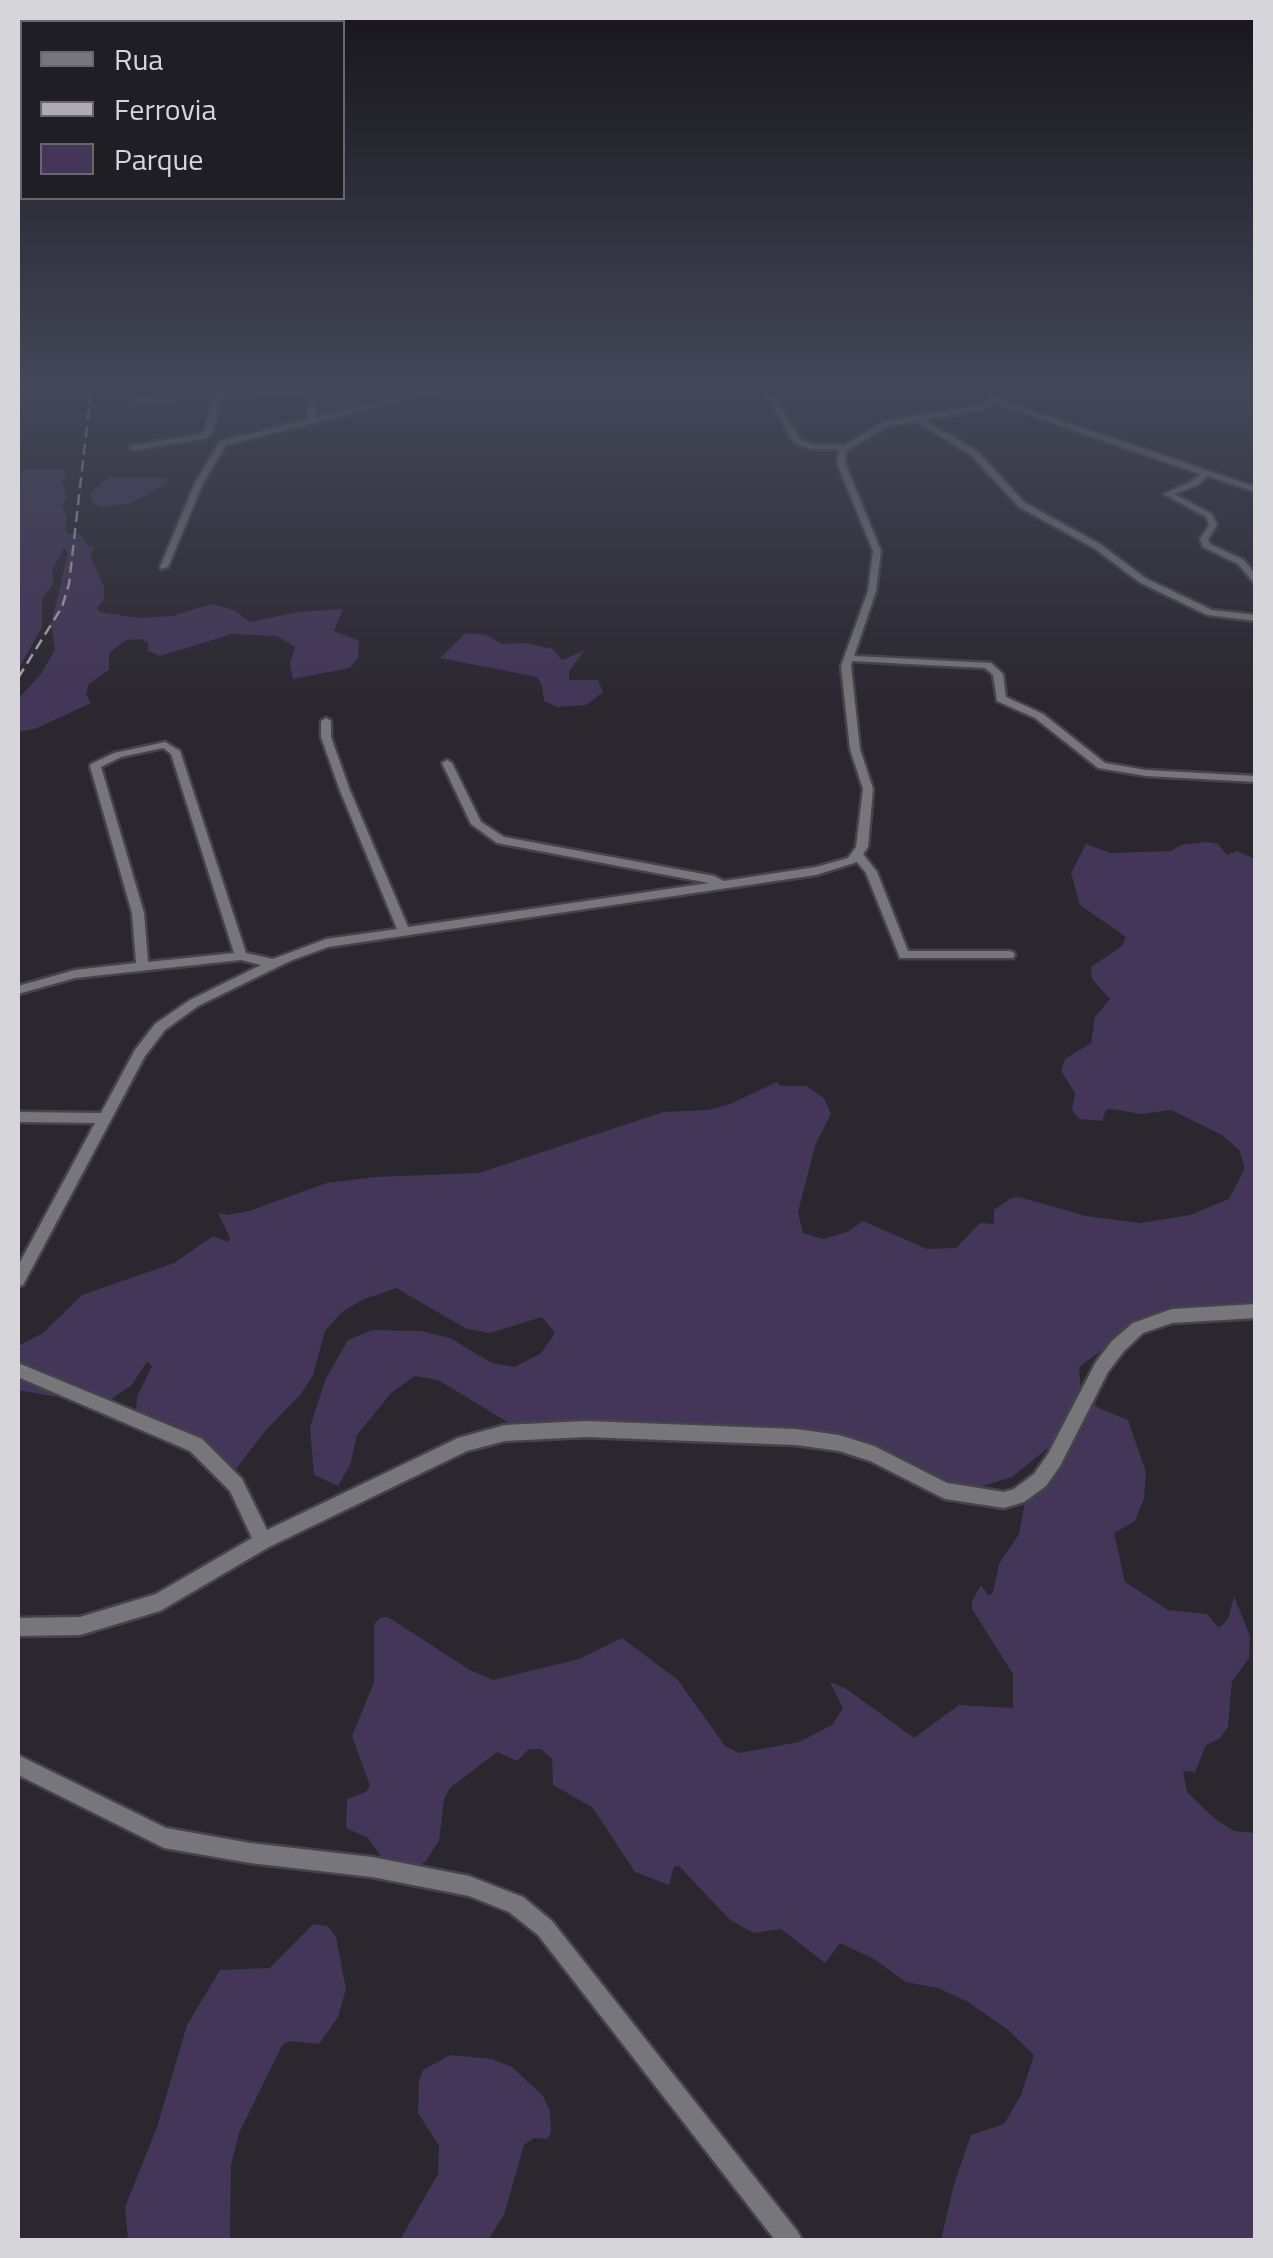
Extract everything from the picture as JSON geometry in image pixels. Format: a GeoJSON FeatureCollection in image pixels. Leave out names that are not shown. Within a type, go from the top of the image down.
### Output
{"type":"FeatureCollection","features":[{"type":"Feature","properties":{"kind":"street"},"geometry":{"type":"LineString","coordinates":[[164,568],[193,496]]}},
{"type":"Feature","properties":{"kind":"street"},"geometry":{"type":"LineString","coordinates":[[18,1280],[140,1053],[160,1027],[194,1003],[326,943],[724,886],[844,865],[858,856],[867,818],[868,789],[851,727],[847,658],[872,592],[877,551],[854,496]]}},
{"type":"Feature","properties":{"kind":"street"},"geometry":{"type":"LineString","coordinates":[[1016,496],[1028,509],[1097,546],[1142,580],[1200,610],[1256,618]]}},
{"type":"Feature","properties":{"kind":"street"},"geometry":{"type":"LineString","coordinates":[[1172,496],[1213,520],[1204,542],[1241,562],[1256,582]]}},
{"type":"Feature","properties":{"kind":"street"},"geometry":{"type":"LineString","coordinates":[[847,658],[988,665],[998,674],[1001,699],[1039,716],[1102,766],[1146,773],[1256,779]]}},
{"type":"Feature","properties":{"kind":"street"},"geometry":{"type":"LineString","coordinates":[[326,721],[326,737],[344,788],[404,932]]}},
{"type":"Feature","properties":{"kind":"street"},"geometry":{"type":"LineString","coordinates":[[142,967],[138,914],[106,792],[95,769],[102,760],[158,746],[170,745],[176,753],[241,956]]}},
{"type":"Feature","properties":{"kind":"street"},"geometry":{"type":"LineString","coordinates":[[447,763],[476,824],[500,840],[704,878],[724,886]]}},
{"type":"Feature","properties":{"kind":"street"},"geometry":{"type":"LineString","coordinates":[[858,856],[871,872],[904,955],[1009,956]]}},
{"type":"Feature","properties":{"kind":"street"},"geometry":{"type":"LineString","coordinates":[[18,990],[75,974],[241,956],[274,964]]}},
{"type":"Feature","properties":{"kind":"street"},"geometry":{"type":"LineString","coordinates":[[18,1117],[106,1118]]}},
{"type":"Feature","properties":{"kind":"street"},"geometry":{"type":"LineString","coordinates":[[18,1244],[36,1244]]}},
{"type":"Feature","properties":{"kind":"street"},"geometry":{"type":"LineString","coordinates":[[18,1627],[80,1626],[160,1602],[263,1541],[464,1444],[530,1430],[810,1439],[874,1454],[944,1490],[1004,1500],[1018,1496],[1040,1480],[1102,1368],[1138,1328],[1172,1316],[1256,1311]]}},
{"type":"Feature","properties":{"kind":"street"},"geometry":{"type":"LineString","coordinates":[[18,1370],[196,1444],[236,1485],[263,1541]]}},
{"type":"Feature","properties":{"kind":"street"},"geometry":{"type":"LineString","coordinates":[[18,1765],[164,1838],[470,1886],[516,1904],[545,1928],[790,2240]]}},
{"type":"Feature","properties":{"kind":"green space"},"geometry":{"type":"Polygon","coordinates":[[[18,496],[67,496],[62,506],[67,516],[67,534],[81,534],[87,546],[95,547],[90,556],[104,586],[104,599],[97,608],[100,612],[139,618],[172,616],[212,604],[234,610],[250,622],[298,612],[343,609],[334,631],[359,641],[358,658],[350,668],[293,679],[290,663],[295,647],[277,636],[232,634],[160,656],[148,651],[148,643],[141,639],[126,640],[109,653],[109,670],[89,684],[86,694],[91,703],[35,729],[18,732],[18,699],[41,674],[55,650],[51,624],[68,553],[64,548],[52,572],[54,583],[42,599],[42,627],[18,670],[18,496]]]}},
{"type":"Feature","properties":{"kind":"green space"},"geometry":{"type":"Polygon","coordinates":[[[91,496],[144,496],[131,503],[103,507],[94,504],[91,496]]]}},
{"type":"Feature","properties":{"kind":"green space"},"geometry":{"type":"Polygon","coordinates":[[[466,633],[486,635],[502,644],[525,643],[553,649],[562,660],[584,651],[569,671],[569,680],[598,680],[603,692],[586,705],[557,707],[544,701],[537,677],[440,658],[466,633]]]}},
{"type":"Feature","properties":{"kind":"green space"},"geometry":{"type":"Polygon","coordinates":[[[1086,844],[1110,853],[1171,851],[1181,845],[1218,844],[1227,855],[1237,851],[1255,859],[1255,1312],[1134,1327],[1079,1367],[1081,1393],[1099,1408],[1128,1420],[1146,1472],[1144,1498],[1135,1521],[1114,1533],[1125,1582],[1168,1610],[1207,1614],[1219,1628],[1228,1619],[1234,1596],[1250,1636],[1249,1658],[1232,1681],[1228,1727],[1219,1739],[1206,1745],[1195,1772],[1183,1771],[1187,1792],[1215,1819],[1234,1831],[1255,1833],[1255,2240],[941,2240],[971,2135],[1004,2124],[1021,2095],[1034,2055],[1007,2029],[968,2002],[938,1988],[906,1982],[874,1959],[840,1943],[825,1963],[781,1929],[754,1933],[730,1920],[679,1866],[674,1867],[669,1885],[635,1872],[592,1807],[553,1785],[552,1759],[541,1749],[529,1749],[517,1761],[497,1752],[450,1788],[444,1799],[439,1841],[425,1862],[416,1867],[390,1869],[368,1838],[346,1828],[347,1799],[366,1792],[370,1786],[352,1736],[374,1682],[374,1624],[381,1617],[388,1617],[470,1670],[493,1680],[579,1659],[622,1638],[678,1680],[725,1746],[739,1753],[799,1742],[832,1725],[843,1708],[830,1682],[845,1688],[914,1738],[959,1705],[1013,1708],[1013,1674],[972,1609],[972,1601],[981,1585],[988,1595],[993,1593],[999,1564],[1019,1534],[1025,1502],[1050,1468],[1058,1440],[1012,1477],[966,1491],[935,1483],[864,1445],[522,1431],[438,1380],[415,1376],[391,1393],[357,1435],[350,1465],[338,1486],[314,1475],[310,1427],[326,1378],[348,1340],[372,1330],[421,1331],[450,1338],[492,1363],[515,1367],[541,1353],[555,1333],[542,1317],[490,1333],[467,1329],[396,1288],[362,1300],[342,1312],[325,1331],[313,1375],[301,1394],[236,1469],[200,1456],[206,1444],[201,1437],[136,1410],[137,1397],[152,1366],[147,1362],[131,1386],[111,1399],[51,1396],[18,1390],[18,1346],[43,1333],[82,1295],[174,1263],[213,1236],[228,1242],[230,1238],[218,1213],[249,1211],[327,1183],[479,1173],[663,1112],[708,1110],[730,1104],[777,1082],[780,1086],[806,1086],[824,1098],[831,1114],[816,1143],[798,1212],[803,1233],[823,1239],[847,1232],[863,1221],[927,1249],[956,1248],[980,1223],[994,1224],[994,1210],[1019,1197],[1086,1216],[1140,1223],[1190,1215],[1229,1199],[1245,1168],[1239,1150],[1222,1135],[1171,1110],[1141,1114],[1112,1109],[1106,1110],[1102,1121],[1079,1119],[1072,1110],[1075,1093],[1061,1071],[1065,1059],[1091,1043],[1095,1017],[1110,999],[1092,979],[1091,967],[1122,946],[1126,937],[1080,905],[1071,873],[1086,844]]]}},
{"type":"Feature","properties":{"kind":"green space"},"geometry":{"type":"Polygon","coordinates":[[[313,1924],[328,1926],[336,1937],[346,1989],[338,2017],[319,2044],[283,2044],[239,2133],[231,2165],[230,2240],[128,2240],[125,2207],[157,2127],[187,2025],[220,1970],[270,1968],[313,1924]]]}},
{"type":"Feature","properties":{"kind":"green space"},"geometry":{"type":"Polygon","coordinates":[[[450,2055],[492,2059],[512,2067],[543,2096],[550,2111],[551,2133],[547,2139],[534,2138],[524,2145],[504,2215],[488,2240],[400,2240],[438,2174],[439,2146],[418,2113],[419,2080],[423,2070],[450,2055]]]}},
{"type":"Feature","properties":{"kind":"railway"},"geometry":{"type":"LineString","coordinates":[[18,678],[62,607],[69,584],[79,496]]}}]}
